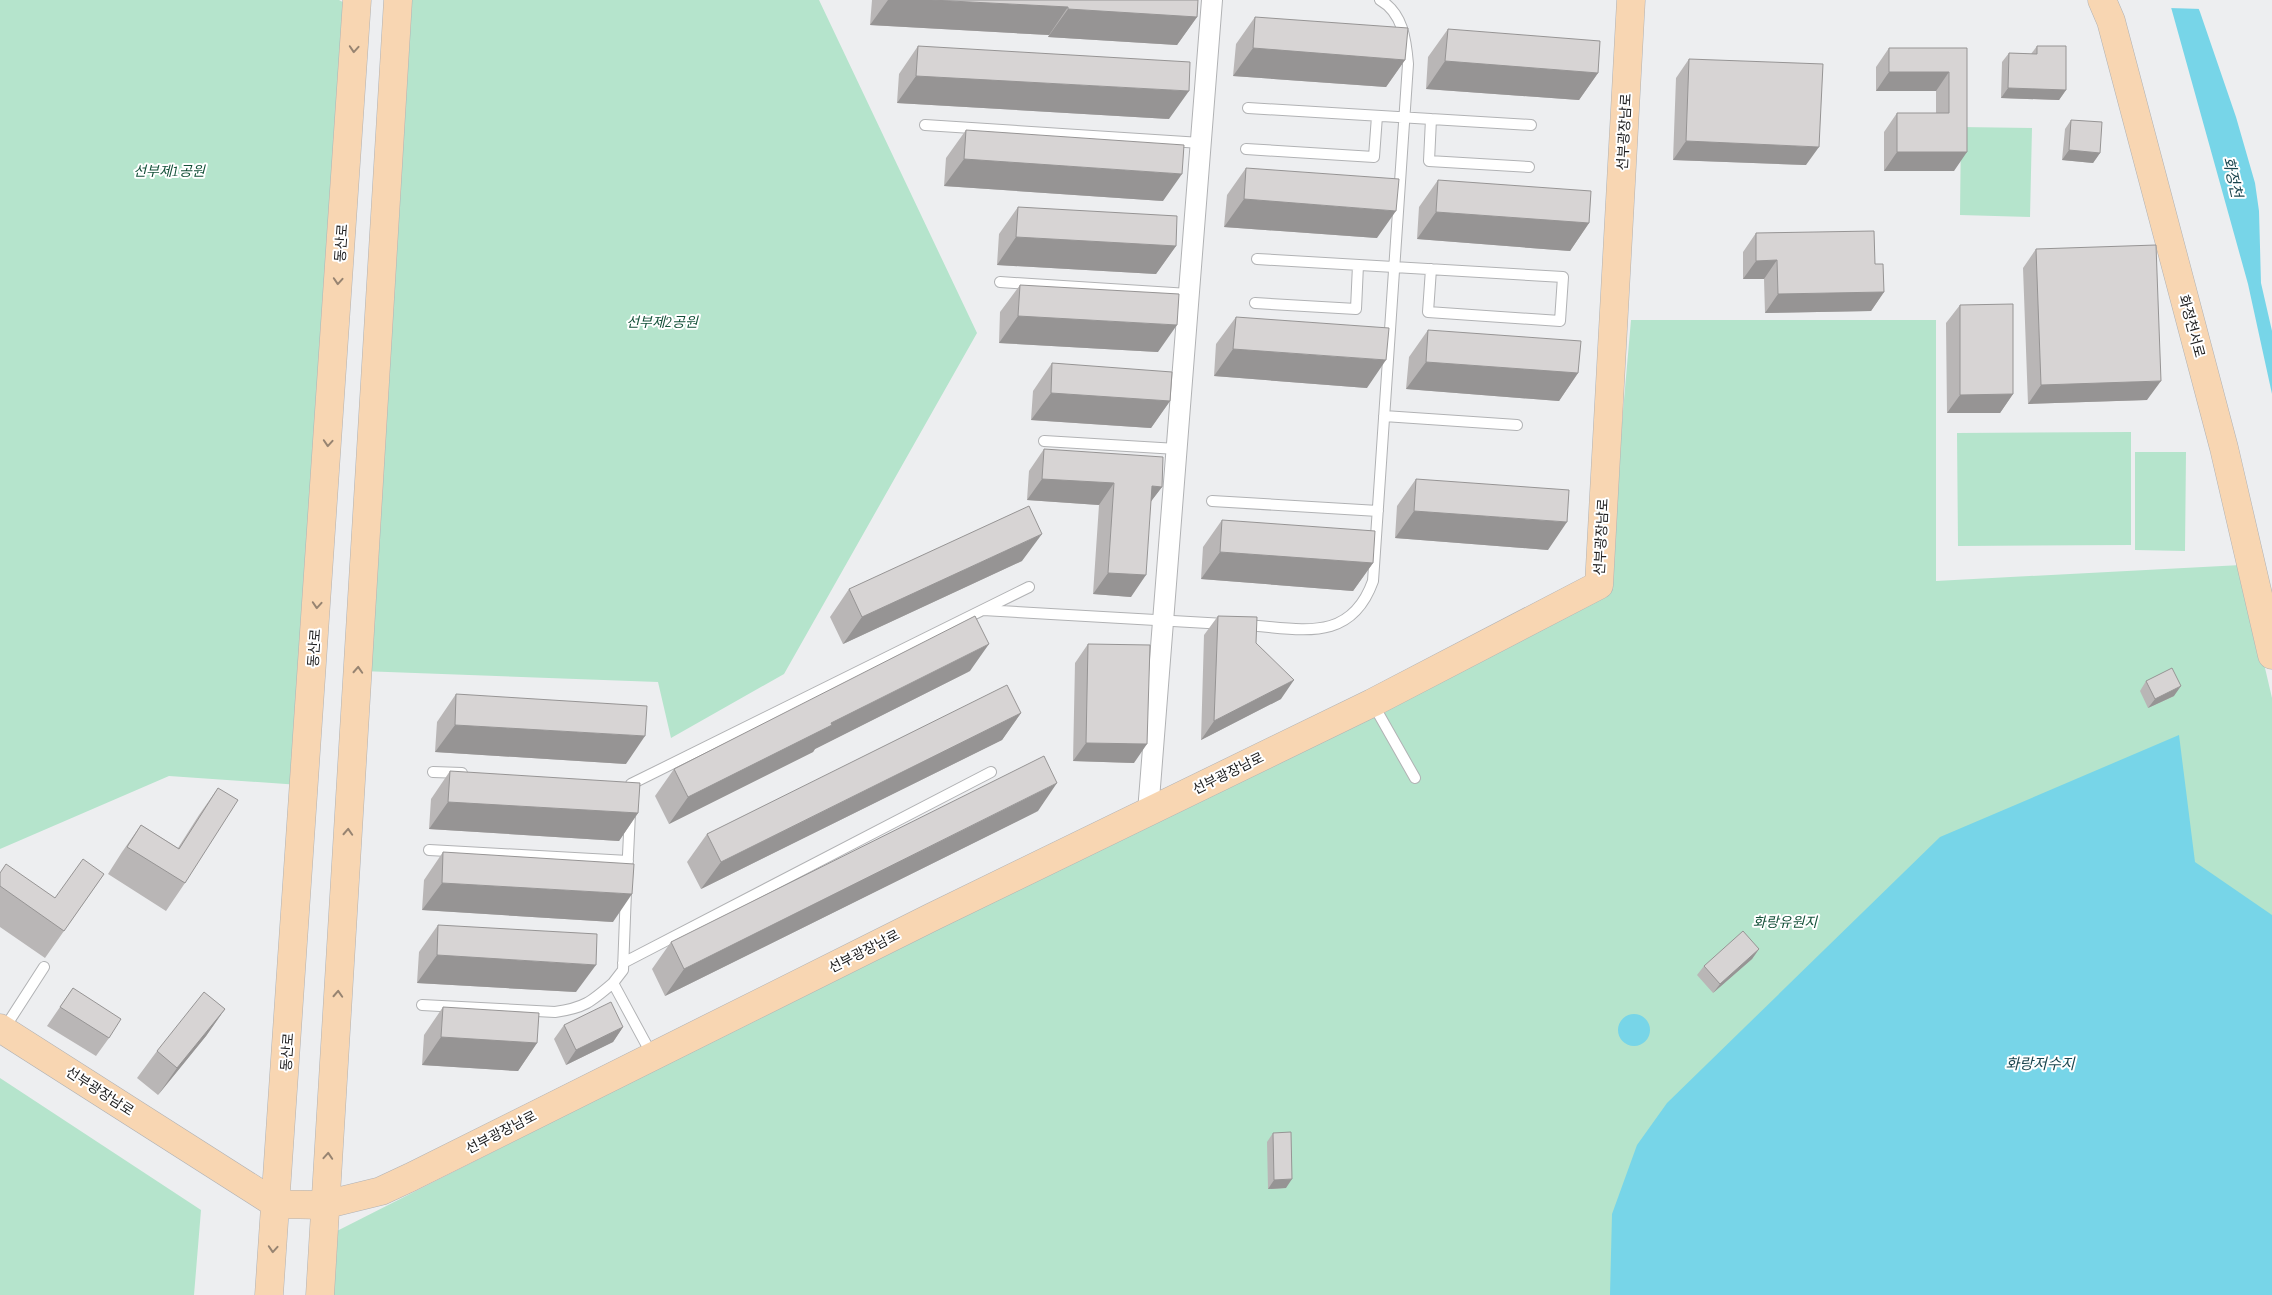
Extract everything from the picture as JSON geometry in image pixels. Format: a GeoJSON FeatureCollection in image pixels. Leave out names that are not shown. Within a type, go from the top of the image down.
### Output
{"type":"FeatureCollection","features":[{"type":"Feature","properties":{"kind":"street","name":"동산로"},"geometry":{"type":"LineString","coordinates":[[269,1295],[357,0]]}},
{"type":"Feature","properties":{"kind":"street"},"geometry":{"type":"LineString","coordinates":[[320,1295],[398,0]]}},
{"type":"Feature","properties":{"kind":"street"},"geometry":{"type":"LineString","coordinates":[[1148,812],[1212,0]]}},
{"type":"Feature","properties":{"kind":"street","name":"선부광장남로"},"geometry":{"type":"LineString","coordinates":[[2,1029],[276,1204],[324,1205],[381,1191],[1372,703],[1599,585],[1631,0]]}},
{"type":"Feature","properties":{"kind":"street","name":"화정천서로"},"geometry":{"type":"LineString","coordinates":[[2102,0],[2111,21],[2224,448],[2272,656]]}},
{"type":"Feature","properties":{"kind":"lane"},"geometry":{"type":"LineString","coordinates":[[984,610],[1317,629],[1336,625],[1352,617],[1362,606],[1373,581],[1408,64],[1407,45],[1403,28],[1388,4],[1380,0]]}},
{"type":"Feature","properties":{"kind":"lane"},"geometry":{"type":"LineString","coordinates":[[1248,108],[1531,125]]}},
{"type":"Feature","properties":{"kind":"lane"},"geometry":{"type":"LineString","coordinates":[[1246,149],[1374,157],[1377,116]]}},
{"type":"Feature","properties":{"kind":"lane"},"geometry":{"type":"LineString","coordinates":[[1432,119],[1429,161],[1529,167]]}},
{"type":"Feature","properties":{"kind":"lane"},"geometry":{"type":"LineString","coordinates":[[925,125],[1201,143]]}},
{"type":"Feature","properties":{"kind":"lane"},"geometry":{"type":"LineString","coordinates":[[1257,258],[1563,277],[1560,321],[1428,312],[1431,269]]}},
{"type":"Feature","properties":{"kind":"lane"},"geometry":{"type":"LineString","coordinates":[[1255,302],[1356,309],[1358,265]]}},
{"type":"Feature","properties":{"kind":"lane"},"geometry":{"type":"LineString","coordinates":[[1000,282],[1189,294]]}},
{"type":"Feature","properties":{"kind":"lane"},"geometry":{"type":"LineString","coordinates":[[1384,416],[1517,425]]}},
{"type":"Feature","properties":{"kind":"lane"},"geometry":{"type":"LineString","coordinates":[[1044,441],[1177,449]]}},
{"type":"Feature","properties":{"kind":"lane"},"geometry":{"type":"LineString","coordinates":[[1212,501],[1378,511]]}},
{"type":"Feature","properties":{"kind":"lane"},"geometry":{"type":"LineString","coordinates":[[422,1005],[555,1012],[576,1009],[594,1000],[613,983],[623,970],[628,861],[626,783],[1029,587]]}},
{"type":"Feature","properties":{"kind":"lane"},"geometry":{"type":"LineString","coordinates":[[1372,703],[1415,778]]}},
{"type":"Feature","properties":{"kind":"lane"},"geometry":{"type":"LineString","coordinates":[[433,772],[473,774]]}},
{"type":"Feature","properties":{"kind":"lane"},"geometry":{"type":"LineString","coordinates":[[623,963],[991,772]]}},
{"type":"Feature","properties":{"kind":"lane"},"geometry":{"type":"LineString","coordinates":[[429,850],[628,861]]}},
{"type":"Feature","properties":{"kind":"lane"},"geometry":{"type":"LineString","coordinates":[[2,1029],[44,967]]}},
{"type":"Feature","properties":{"kind":"lane"},"geometry":{"type":"LineString","coordinates":[[613,983],[652,1056]]}},
{"type":"Feature","properties":{"kind":"green space","name":"선부제1공원"},"geometry":{"type":"Polygon","coordinates":[[[0,0],[339,0],[348,5],[300,785],[169,776],[0,849],[0,0]]]}},
{"type":"Feature","properties":{"kind":"green space","name":"선부제2공원"},"geometry":{"type":"Polygon","coordinates":[[[408,0],[819,0],[977,333],[784,674],[671,738],[658,682],[361,671],[408,0]]]}},
{"type":"Feature","properties":{"kind":"green space"},"geometry":{"type":"Polygon","coordinates":[[[1961,127],[2032,128],[2030,217],[1960,215],[1961,127]]]}},
{"type":"Feature","properties":{"kind":"green space","name":"화랑유원지"},"geometry":{"type":"Polygon","coordinates":[[[1631,320],[1936,320],[1936,581],[2241,565],[2272,698],[2272,1295],[329,1295],[333,1233],[731,1031],[1607,594],[1631,320]]]}},
{"type":"Feature","properties":{"kind":"green space"},"geometry":{"type":"Polygon","coordinates":[[[2131,432],[2131,545],[1958,546],[1957,433],[2131,432]]]}},
{"type":"Feature","properties":{"kind":"green space"},"geometry":{"type":"Polygon","coordinates":[[[2135,452],[2186,452],[2185,551],[2135,550],[2135,452]]]}},
{"type":"Feature","properties":{"kind":"green space"},"geometry":{"type":"Polygon","coordinates":[[[0,1078],[201,1210],[194,1295],[0,1295],[0,1078]]]}},
{"type":"Feature","properties":{"kind":"water","name":"화정천"},"geometry":{"type":"Polygon","coordinates":[[[2169,0],[2195,0],[2236,117],[2255,183],[2259,211],[2261,283],[2272,331],[2272,394],[2248,284],[2169,0]]]}},
{"type":"Feature","properties":{"kind":"water","name":"화랑저수지"},"geometry":{"type":"Polygon","coordinates":[[[2179,735],[2195,862],[2272,915],[2272,1295],[1610,1295],[1612,1214],[1637,1145],[1667,1103],[1940,837],[2179,735]]]}},
{"type":"Feature","properties":{"kind":"water"},"geometry":{"type":"Polygon","coordinates":[[[1634,1014],[1640,1015],[1645,1019],[1649,1024],[1649,1036],[1645,1041],[1640,1045],[1634,1046],[1628,1045],[1623,1041],[1619,1036],[1618,1030],[1619,1024],[1623,1019],[1628,1015],[1634,1014]]]}},
{"type":"Feature","properties":{"kind":"pier"},"geometry":{"type":"Polygon","coordinates":[[[2167,0],[2197,0],[2202,9],[2169,8],[2167,0]]]}},
{"type":"Feature","properties":{"kind":"building"},"geometry":{"type":"Polygon","coordinates":[[[931,0],[1198,0],[1197,17],[1068,9],[1068,7],[931,0]]]}},
{"type":"Feature","properties":{"kind":"building"},"geometry":{"type":"Polygon","coordinates":[[[1255,17],[1408,28],[1405,60],[1253,48],[1255,17]]]}},
{"type":"Feature","properties":{"kind":"building"},"geometry":{"type":"Polygon","coordinates":[[[1448,29],[1600,41],[1598,73],[1445,61],[1448,29]]]}},
{"type":"Feature","properties":{"kind":"building"},"geometry":{"type":"Polygon","coordinates":[[[918,46],[1190,62],[1189,91],[916,76],[918,46]]]}},
{"type":"Feature","properties":{"kind":"building"},"geometry":{"type":"Polygon","coordinates":[[[2037,46],[2066,46],[2066,90],[2008,88],[2009,53],[2037,54],[2037,46]]]}},
{"type":"Feature","properties":{"kind":"building"},"geometry":{"type":"Polygon","coordinates":[[[1889,48],[1967,48],[1967,152],[1897,152],[1897,113],[1949,113],[1949,72],[1889,72],[1889,48]]]}},
{"type":"Feature","properties":{"kind":"building"},"geometry":{"type":"Polygon","coordinates":[[[1689,59],[1823,64],[1819,147],[1686,141],[1689,59]]]}},
{"type":"Feature","properties":{"kind":"building"},"geometry":{"type":"Polygon","coordinates":[[[2071,120],[2102,122],[2100,153],[2069,150],[2071,120]]]}},
{"type":"Feature","properties":{"kind":"building"},"geometry":{"type":"Polygon","coordinates":[[[966,130],[1184,145],[1182,174],[964,159],[966,130]]]}},
{"type":"Feature","properties":{"kind":"building"},"geometry":{"type":"Polygon","coordinates":[[[1246,168],[1399,179],[1396,211],[1244,199],[1246,168]]]}},
{"type":"Feature","properties":{"kind":"building"},"geometry":{"type":"Polygon","coordinates":[[[1438,180],[1591,191],[1589,223],[1436,212],[1438,180]]]}},
{"type":"Feature","properties":{"kind":"building"},"geometry":{"type":"Polygon","coordinates":[[[1018,207],[1177,216],[1176,246],[1016,237],[1018,207]]]}},
{"type":"Feature","properties":{"kind":"building"},"geometry":{"type":"Polygon","coordinates":[[[1874,231],[1875,264],[1883,264],[1884,292],[1778,294],[1777,260],[1756,261],[1756,233],[1874,231]]]}},
{"type":"Feature","properties":{"kind":"building"},"geometry":{"type":"Polygon","coordinates":[[[2156,245],[2161,381],[2041,385],[2036,249],[2156,245]]]}},
{"type":"Feature","properties":{"kind":"building"},"geometry":{"type":"Polygon","coordinates":[[[1020,285],[1179,294],[1177,325],[1018,316],[1020,285]]]}},
{"type":"Feature","properties":{"kind":"building"},"geometry":{"type":"Polygon","coordinates":[[[2013,304],[2013,394],[1960,395],[1960,305],[2013,304]]]}},
{"type":"Feature","properties":{"kind":"building"},"geometry":{"type":"Polygon","coordinates":[[[1236,317],[1389,328],[1386,360],[1233,349],[1236,317]]]}},
{"type":"Feature","properties":{"kind":"building"},"geometry":{"type":"Polygon","coordinates":[[[1428,330],[1581,341],[1578,373],[1426,362],[1428,330]]]}},
{"type":"Feature","properties":{"kind":"building"},"geometry":{"type":"Polygon","coordinates":[[[1052,363],[1172,372],[1170,401],[1051,393],[1052,363]]]}},
{"type":"Feature","properties":{"kind":"building"},"geometry":{"type":"Polygon","coordinates":[[[1044,449],[1163,457],[1162,487],[1152,486],[1146,575],[1108,573],[1114,483],[1042,479],[1044,449]]]}},
{"type":"Feature","properties":{"kind":"building"},"geometry":{"type":"Polygon","coordinates":[[[1416,479],[1569,490],[1567,522],[1414,511],[1416,479]]]}},
{"type":"Feature","properties":{"kind":"building"},"geometry":{"type":"Polygon","coordinates":[[[1029,506],[1042,534],[862,617],[849,589],[1029,506]]]}},
{"type":"Feature","properties":{"kind":"building"},"geometry":{"type":"Polygon","coordinates":[[[1222,520],[1375,531],[1373,563],[1220,552],[1222,520]]]}},
{"type":"Feature","properties":{"kind":"building"},"geometry":{"type":"Polygon","coordinates":[[[975,616],[989,644],[688,797],[674,769],[975,616]]]}},
{"type":"Feature","properties":{"kind":"building"},"geometry":{"type":"Polygon","coordinates":[[[1218,616],[1257,617],[1256,643],[1294,680],[1214,721],[1218,616]]]}},
{"type":"Feature","properties":{"kind":"building"},"geometry":{"type":"Polygon","coordinates":[[[1088,644],[1150,645],[1147,744],[1086,743],[1088,644]]]}},
{"type":"Feature","properties":{"kind":"building"},"geometry":{"type":"Polygon","coordinates":[[[2172,668],[2181,686],[2155,699],[2146,681],[2172,668]]]}},
{"type":"Feature","properties":{"kind":"building"},"geometry":{"type":"Polygon","coordinates":[[[1007,685],[1021,713],[721,862],[707,834],[1007,685]]]}},
{"type":"Feature","properties":{"kind":"building"},"geometry":{"type":"Polygon","coordinates":[[[456,694],[647,706],[645,736],[455,725],[456,694]]]}},
{"type":"Feature","properties":{"kind":"building"},"geometry":{"type":"Polygon","coordinates":[[[1044,756],[1057,783],[684,969],[671,942],[1044,756]]]}},
{"type":"Feature","properties":{"kind":"building"},"geometry":{"type":"Polygon","coordinates":[[[450,771],[640,783],[638,813],[448,802],[450,771]]]}},
{"type":"Feature","properties":{"kind":"building"},"geometry":{"type":"Polygon","coordinates":[[[218,788],[238,800],[185,883],[127,847],[141,825],[179,849],[218,788]]]}},
{"type":"Feature","properties":{"kind":"building"},"geometry":{"type":"Polygon","coordinates":[[[443,852],[634,864],[632,894],[442,883],[443,852]]]}},
{"type":"Feature","properties":{"kind":"building"},"geometry":{"type":"Polygon","coordinates":[[[83,859],[104,874],[64,931],[0,886],[0,873],[6,864],[55,898],[83,859]]]}},
{"type":"Feature","properties":{"kind":"building"},"geometry":{"type":"Polygon","coordinates":[[[438,925],[597,934],[596,965],[437,955],[438,925]]]}},
{"type":"Feature","properties":{"kind":"building"},"geometry":{"type":"Polygon","coordinates":[[[1743,931],[1759,949],[1720,984],[1704,966],[1743,931]]]}},
{"type":"Feature","properties":{"kind":"building"},"geometry":{"type":"Polygon","coordinates":[[[73,988],[121,1019],[109,1038],[60,1007],[73,988]]]}},
{"type":"Feature","properties":{"kind":"building"},"geometry":{"type":"Polygon","coordinates":[[[204,992],[225,1009],[177,1068],[157,1051],[204,992]]]}},
{"type":"Feature","properties":{"kind":"building"},"geometry":{"type":"Polygon","coordinates":[[[611,1002],[623,1027],[576,1050],[564,1025],[611,1002]]]}},
{"type":"Feature","properties":{"kind":"building"},"geometry":{"type":"Polygon","coordinates":[[[443,1007],[539,1013],[537,1043],[441,1037],[443,1007]]]}},
{"type":"Feature","properties":{"kind":"building"},"geometry":{"type":"Polygon","coordinates":[[[1291,1132],[1292,1179],[1274,1180],[1273,1133],[1291,1132]]]}}]}
